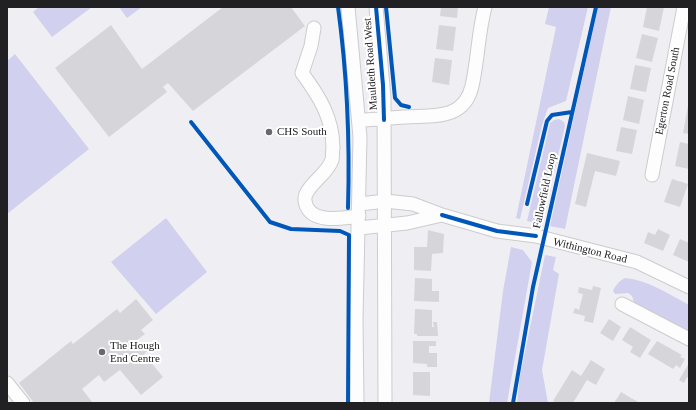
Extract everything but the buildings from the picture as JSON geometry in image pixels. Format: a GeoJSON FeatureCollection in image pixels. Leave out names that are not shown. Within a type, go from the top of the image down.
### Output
{"type":"FeatureCollection","features":[{"type":"Feature","properties":{"kind":"street","name":"Mauldeth Road West"},"geometry":{"type":"LineString","coordinates":[[348,7],[359,120],[359,216],[356,319],[357,403]]}},
{"type":"Feature","properties":{"kind":"street","name":"Mauldeth Road West"},"geometry":{"type":"LineString","coordinates":[[376,7],[383,85],[384,120],[385,403]]}},
{"type":"Feature","properties":{"kind":"street"},"geometry":{"type":"LineString","coordinates":[[359,120],[384,120],[403,117],[436,117],[448,115],[458,108],[466,99],[472,87],[485,7]]}},
{"type":"Feature","properties":{"kind":"street","name":"Egerton Road South"},"geometry":{"type":"LineString","coordinates":[[652,175],[684,7]]}},
{"type":"Feature","properties":{"kind":"street"},"geometry":{"type":"LineString","coordinates":[[314,28],[311,46],[302,73],[317,94],[329,116],[333,142],[332,159],[327,168],[306,194],[306,206],[311,214],[323,218],[359,216]]}},
{"type":"Feature","properties":{"kind":"street","name":"Withington Road"},"geometry":{"type":"LineString","coordinates":[[359,216],[385,201],[413,204],[442,215],[497,231],[536,236],[637,262],[689,287]]}},
{"type":"Feature","properties":{"kind":"street","name":"Withington Road"},"geometry":{"type":"LineString","coordinates":[[359,216],[385,224],[407,223],[442,215]]}},
{"type":"Feature","properties":{"kind":"street"},"geometry":{"type":"LineString","coordinates":[[622,304],[689,339]]}},
{"type":"Feature","properties":{"kind":"street"},"geometry":{"type":"LineString","coordinates":[[7,383],[23,403]]}},
{"type":"Feature","properties":{"kind":"shaded area"},"geometry":{"type":"Polygon","coordinates":[[[39,7],[92,7],[52,37],[33,12],[39,7]]]}},
{"type":"Feature","properties":{"kind":"shaded area"},"geometry":{"type":"Polygon","coordinates":[[[119,7],[142,7],[127,18],[119,7]]]}},
{"type":"Feature","properties":{"kind":"shaded area"},"geometry":{"type":"Polygon","coordinates":[[[549,7],[588,7],[566,101],[548,108],[542,125],[520,219],[516,218],[556,27],[545,24],[549,7]]]}},
{"type":"Feature","properties":{"kind":"shaded area"},"geometry":{"type":"Polygon","coordinates":[[[598,7],[611,7],[565,229],[550,226],[598,7]]]}},
{"type":"Feature","properties":{"kind":"shaded area"},"geometry":{"type":"Polygon","coordinates":[[[15,54],[89,149],[7,214],[7,61],[15,54]]]}},
{"type":"Feature","properties":{"kind":"shaded area"},"geometry":{"type":"Polygon","coordinates":[[[559,119],[564,122],[565,126],[542,225],[527,221],[550,123],[559,119]]]}},
{"type":"Feature","properties":{"kind":"shaded area"},"geometry":{"type":"Polygon","coordinates":[[[166,218],[207,272],[156,314],[111,262],[166,218]]]}},
{"type":"Feature","properties":{"kind":"shaded area"},"geometry":{"type":"Polygon","coordinates":[[[511,247],[523,250],[532,262],[507,403],[489,403],[503,291],[511,247]]]}},
{"type":"Feature","properties":{"kind":"shaded area"},"geometry":{"type":"Polygon","coordinates":[[[545,255],[556,257],[553,270],[559,274],[542,370],[548,403],[517,403],[520,376],[545,255]]]}},
{"type":"Feature","properties":{"kind":"shaded area"},"geometry":{"type":"Polygon","coordinates":[[[625,278],[634,279],[650,285],[689,305],[689,334],[635,305],[632,296],[628,293],[615,294],[613,291],[615,287],[625,278]]]}},
{"type":"Feature","properties":{"kind":"cycle path"},"geometry":{"type":"LineString","coordinates":[[338,7],[344,57],[347,107],[349,158],[348,208]]}},
{"type":"Feature","properties":{"kind":"cycle path"},"geometry":{"type":"LineString","coordinates":[[376,7],[383,85],[384,120]]}},
{"type":"Feature","properties":{"kind":"cycle path"},"geometry":{"type":"LineString","coordinates":[[386,7],[395,98],[401,105],[409,107]]}},
{"type":"Feature","properties":{"kind":"cycle path","name":"Fallowfield Loop"},"geometry":{"type":"LineString","coordinates":[[513,403],[533,287],[596,7]]}},
{"type":"Feature","properties":{"kind":"cycle path","name":"Fallowfield Loop"},"geometry":{"type":"LineString","coordinates":[[527,204],[547,121],[552,115],[572,112]]}},
{"type":"Feature","properties":{"kind":"cycle path"},"geometry":{"type":"LineString","coordinates":[[191,122],[270,222],[291,229],[340,231],[349,235],[348,403]]}},
{"type":"Feature","properties":{"kind":"cycle path","name":"Fallowfield Loop"},"geometry":{"type":"LineString","coordinates":[[442,215],[497,231],[536,236]]}},
{"type":"Feature","properties":{"kind":"place","name":"CHS South"},"geometry":{"type":"Point","coordinates":[269,132]}},
{"type":"Feature","properties":{"kind":"place","name":"The Hough End Centre"},"geometry":{"type":"Point","coordinates":[102,352]}}]}
